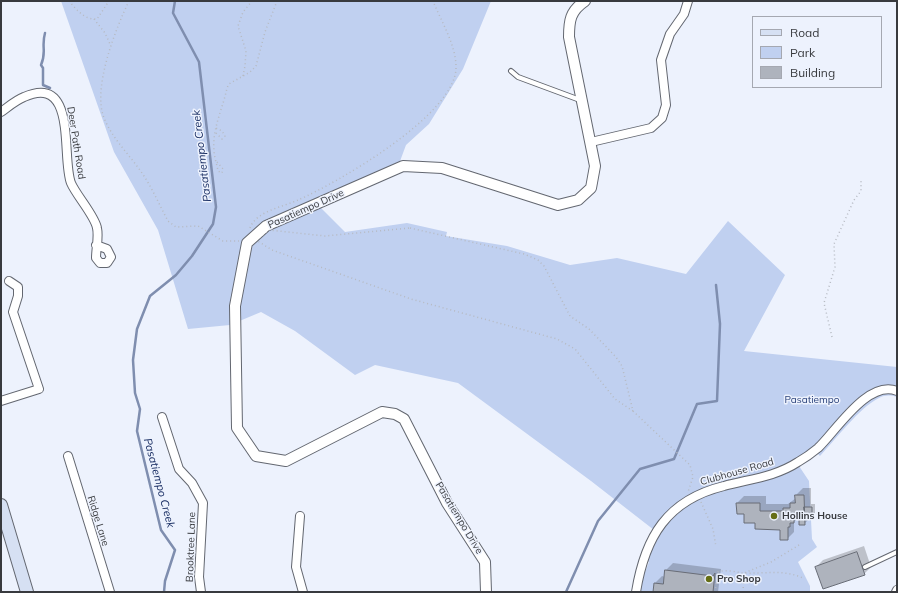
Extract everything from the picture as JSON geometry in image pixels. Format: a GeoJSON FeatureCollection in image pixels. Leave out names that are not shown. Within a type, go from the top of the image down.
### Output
{"type":"FeatureCollection","features":[{"type":"Feature","properties":{"kind":"main road"},"geometry":{"type":"LineString","coordinates":[[1,505],[27,592]]}},
{"type":"Feature","properties":{"kind":"street","name":"Pasatiempo Drive"},"geometry":{"type":"LineString","coordinates":[[486,592],[485,562],[447,503],[404,419],[395,414],[382,412],[286,461],[256,456],[237,428],[235,306],[247,243],[255,238],[266,226],[402,166],[442,168],[558,205],[578,200],[591,188],[595,166],[592,142],[569,37],[569,20],[579,5],[585,1]]}},
{"type":"Feature","properties":{"kind":"street"},"geometry":{"type":"LineString","coordinates":[[592,142],[651,128],[662,118],[666,105],[661,60],[670,34],[684,14],[688,1]]}},
{"type":"Feature","properties":{"kind":"street","name":"Deer Path Road"},"geometry":{"type":"LineString","coordinates":[[1,112],[23,97],[32,94],[42,93],[52,96],[58,102],[62,109],[71,182],[98,227],[96,245]]}},
{"type":"Feature","properties":{"kind":"street"},"geometry":{"type":"LineString","coordinates":[[1,401],[39,389],[13,312],[18,296],[18,287],[8,281]]}},
{"type":"Feature","properties":{"kind":"street","name":"Clubhouse Road"},"geometry":{"type":"LineString","coordinates":[[636,592],[640,570],[646,550],[658,527],[666,517],[693,496],[724,486],[768,476],[796,463],[817,448],[851,410],[876,391],[892,389],[897,391]]}},
{"type":"Feature","properties":{"kind":"street","name":"Brooktree Lane"},"geometry":{"type":"LineString","coordinates":[[162,417],[179,469],[192,484],[203,503],[199,577],[201,592]]}},
{"type":"Feature","properties":{"kind":"street","name":"Ridge Lane"},"geometry":{"type":"LineString","coordinates":[[68,456],[110,592]]}},
{"type":"Feature","properties":{"kind":"street"},"geometry":{"type":"LineString","coordinates":[[300,516],[296,567],[303,592]]}},
{"type":"Feature","properties":{"kind":"lane"},"geometry":{"type":"LineString","coordinates":[[511,71],[518,77],[582,100]]}},
{"type":"Feature","properties":{"kind":"lane"},"geometry":{"type":"LineString","coordinates":[[865,567],[897,552]]}},
{"type":"Feature","properties":{"kind":"path"},"geometry":{"type":"LineString","coordinates":[[69,1],[82,15],[94,19],[105,33],[110,44]]}},
{"type":"Feature","properties":{"kind":"path"},"geometry":{"type":"LineString","coordinates":[[94,19],[97,19],[109,1]]}},
{"type":"Feature","properties":{"kind":"path"},"geometry":{"type":"LineString","coordinates":[[129,1],[110,44],[103,80],[103,117],[112,133],[144,175],[168,222],[176,227],[192,225],[204,228],[223,241],[241,240]]}},
{"type":"Feature","properties":{"kind":"path"},"geometry":{"type":"LineString","coordinates":[[243,76],[246,51],[238,26],[243,12],[252,1]]}},
{"type":"Feature","properties":{"kind":"path"},"geometry":{"type":"LineString","coordinates":[[217,162],[223,169],[222,172],[218,171],[214,150],[216,128],[227,88],[229,84],[256,66],[265,32],[277,1]]}},
{"type":"Feature","properties":{"kind":"path"},"geometry":{"type":"LineString","coordinates":[[433,1],[452,49],[456,66],[453,81],[445,96],[431,113],[369,160],[314,193],[265,213],[251,223],[250,228],[255,238],[272,250],[411,299],[557,339],[575,349],[615,398],[633,411],[690,465],[693,477],[688,493],[699,499],[708,515],[713,529],[716,548]]}},
{"type":"Feature","properties":{"kind":"path"},"geometry":{"type":"LineString","coordinates":[[216,128],[222,131],[225,136],[222,139],[216,133]]}},
{"type":"Feature","properties":{"kind":"path"},"geometry":{"type":"LineString","coordinates":[[832,337],[824,303],[835,267],[834,244],[854,200],[861,190],[861,179]]}},
{"type":"Feature","properties":{"kind":"path"},"geometry":{"type":"LineString","coordinates":[[255,238],[269,230],[325,236],[410,228],[505,250],[538,260],[544,266],[570,316],[589,329],[616,357],[622,366],[633,411]]}},
{"type":"Feature","properties":{"kind":"path"},"geometry":{"type":"LineString","coordinates":[[744,573],[771,562],[799,545]]}},
{"type":"Feature","properties":{"kind":"path"},"geometry":{"type":"LineString","coordinates":[[715,592],[718,572],[723,570],[744,573],[783,572],[803,578]]}},
{"type":"Feature","properties":{"kind":"path"},"geometry":{"type":"LineString","coordinates":[[743,592],[744,573]]}},
{"type":"Feature","properties":{"kind":"green space","name":"Pasatiempo"},"geometry":{"type":"Polygon","coordinates":[[[61,1],[491,1],[463,69],[429,124],[406,145],[396,172],[318,205],[345,232],[407,223],[447,232],[446,236],[507,246],[570,265],[617,258],[686,274],[728,221],[785,275],[744,351],[897,367],[897,397],[885,396],[872,402],[848,424],[820,456],[813,449],[797,463],[809,481],[812,539],[817,547],[798,562],[810,586],[810,592],[637,592],[649,562],[647,561],[651,551],[643,548],[654,530],[591,481],[458,383],[375,365],[355,375],[295,331],[261,312],[230,325],[188,329],[158,230],[114,152],[61,1]]]}},
{"type":"Feature","properties":{"kind":"building","name":"Hollins House"},"geometry":{"type":"Polygon","coordinates":[[[795,495],[804,495],[805,525],[799,525],[799,518],[794,518],[794,523],[790,523],[790,527],[788,527],[788,540],[780,540],[780,530],[755,529],[755,523],[744,523],[744,514],[737,514],[736,503],[760,503],[760,511],[783,511],[783,508],[790,508],[790,503],[795,503],[795,495]]]}},
{"type":"Feature","properties":{"kind":"building"},"geometry":{"type":"Polygon","coordinates":[[[804,507],[812,507],[812,517],[805,517],[804,507]]]}},
{"type":"Feature","properties":{"kind":"building"},"geometry":{"type":"Polygon","coordinates":[[[857,552],[865,575],[823,589],[815,567],[857,552]]]}},
{"type":"Feature","properties":{"kind":"building"},"geometry":{"type":"Polygon","coordinates":[[[665,570],[713,576],[715,573],[713,592],[653,592],[654,583],[663,584],[665,570]]]}},
{"type":"Feature","properties":{"kind":"waterway","name":"Pasatiempo Creek"},"geometry":{"type":"LineString","coordinates":[[164,592],[165,581],[175,550],[161,530],[137,431],[140,409],[135,393],[133,360],[137,329],[150,296],[176,275],[192,256],[213,224],[216,207],[199,62],[173,13],[175,1]]}},
{"type":"Feature","properties":{"kind":"waterway"},"geometry":{"type":"LineString","coordinates":[[45,33],[44,56],[41,65],[43,68],[43,85],[50,88]]}},
{"type":"Feature","properties":{"kind":"waterway"},"geometry":{"type":"LineString","coordinates":[[566,592],[598,521],[640,469],[674,459],[697,404],[717,401],[720,324],[716,285]]}},
{"type":"Feature","properties":{"kind":"place","name":"Hollins House"},"geometry":{"type":"Point","coordinates":[774,516]}},
{"type":"Feature","properties":{"kind":"place","name":"Pro Shop"},"geometry":{"type":"Point","coordinates":[709,579]}}]}
